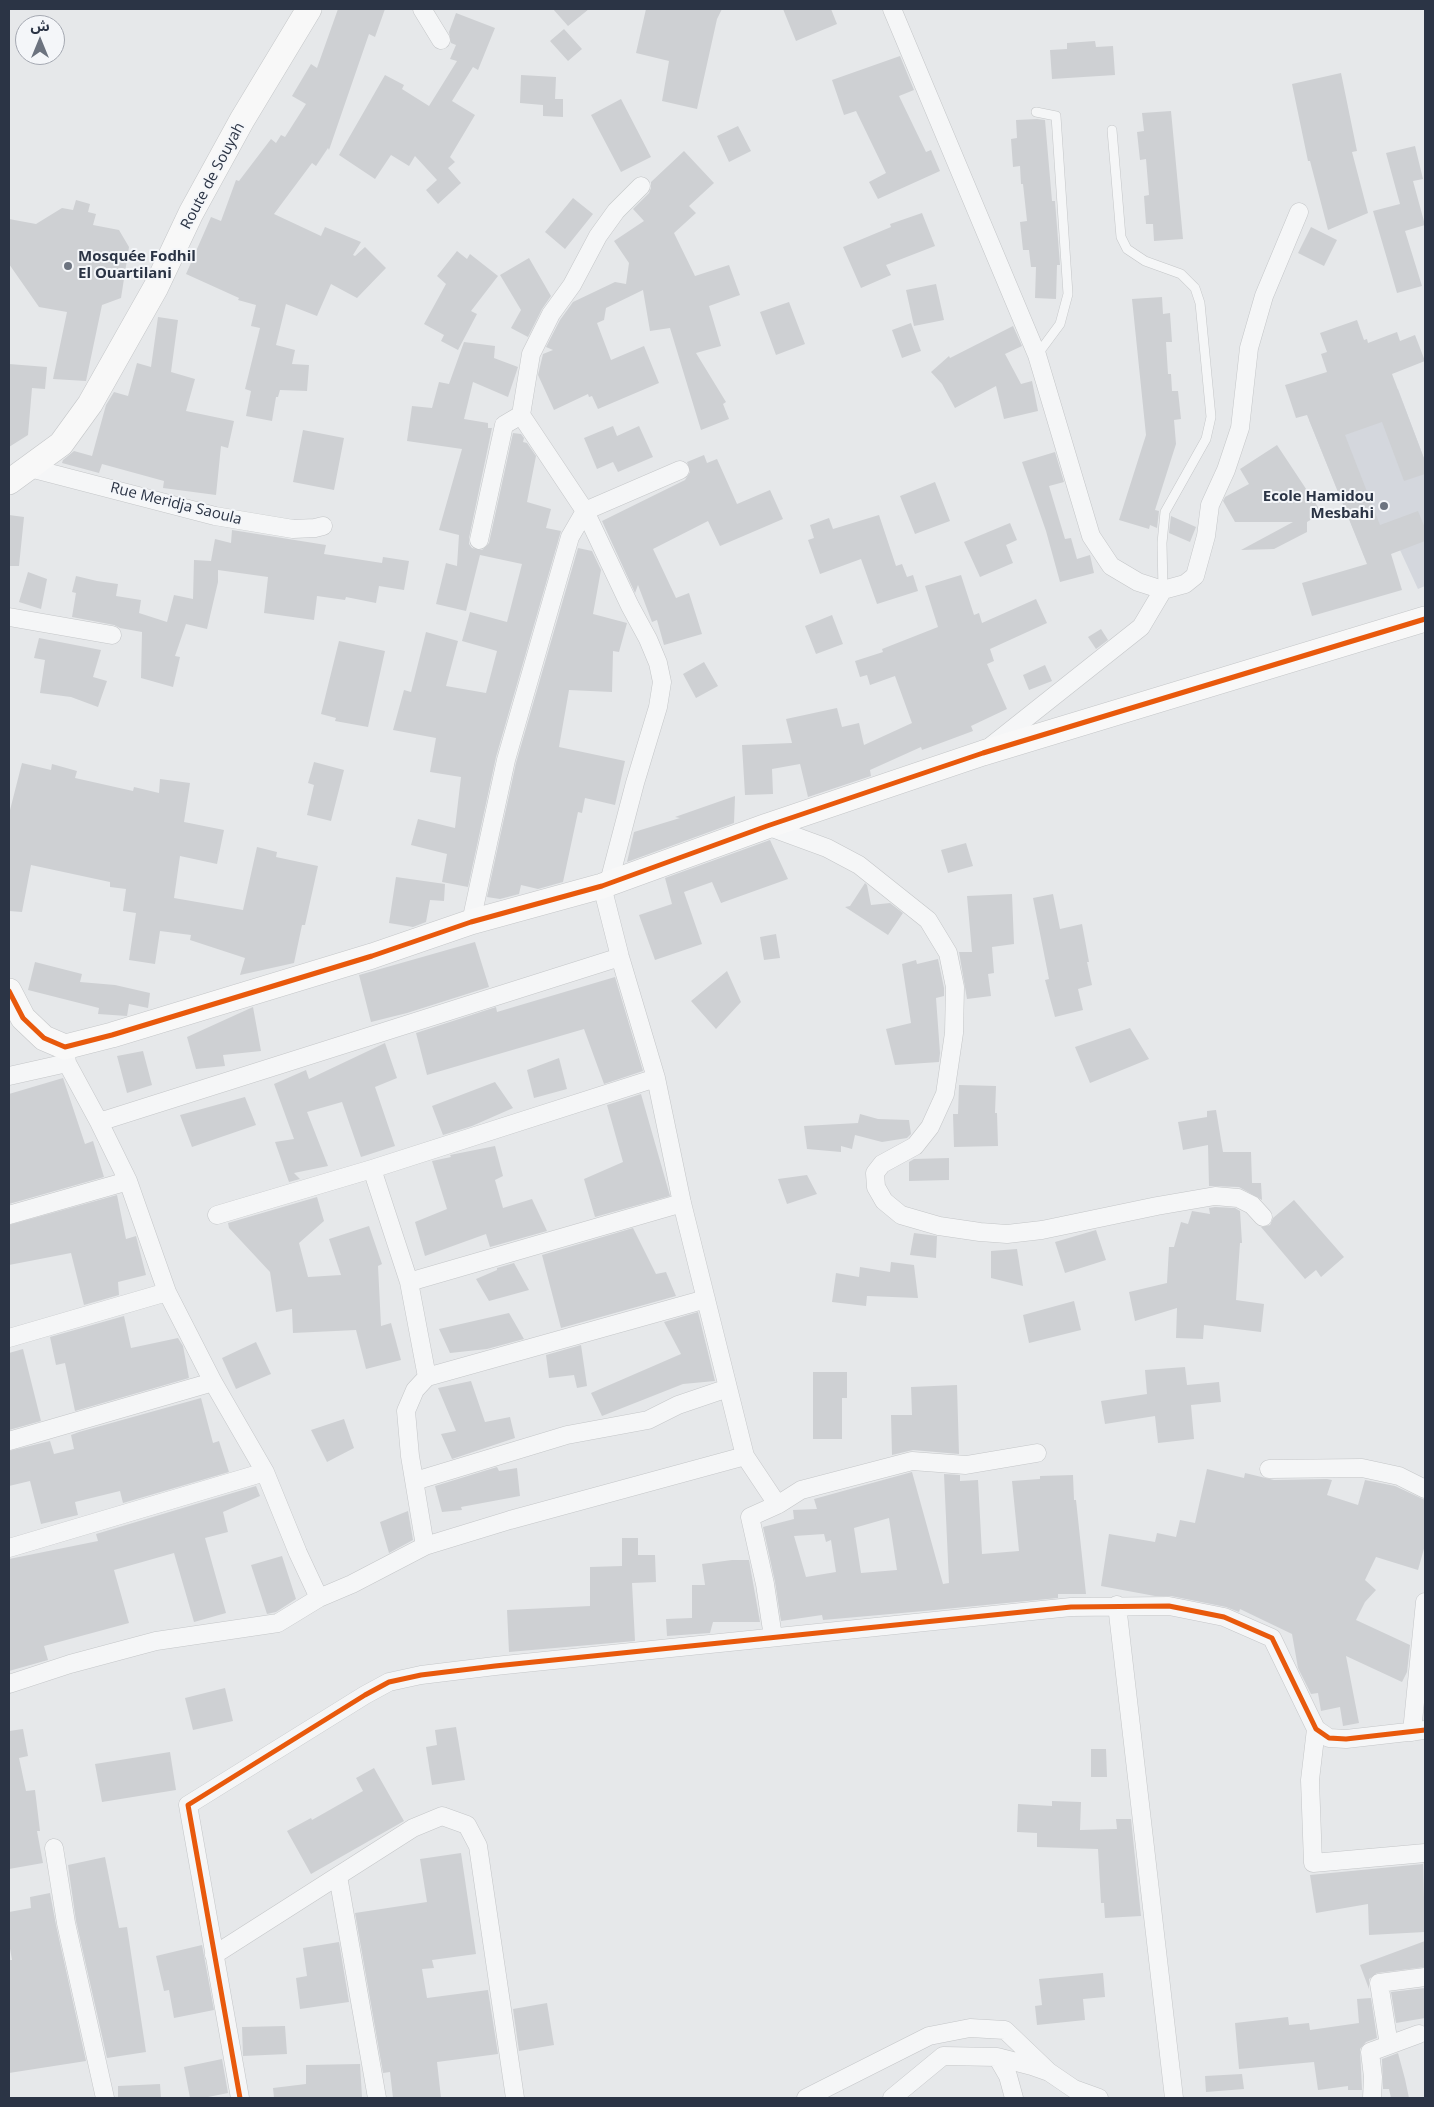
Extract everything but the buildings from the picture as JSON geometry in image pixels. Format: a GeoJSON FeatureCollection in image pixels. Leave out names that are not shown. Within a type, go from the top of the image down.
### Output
{"type":"FeatureCollection","features":[{"type":"Feature","properties":{"kind":"street","name":"Route de Souyah"},"geometry":{"type":"LineString","coordinates":[[9,482],[61,444],[90,404],[156,287],[191,213],[233,137],[309,9]]}},
{"type":"Feature","properties":{"kind":"street"},"geometry":{"type":"LineString","coordinates":[[422,9],[441,40]]}},
{"type":"Feature","properties":{"kind":"street"},"geometry":{"type":"LineString","coordinates":[[892,9],[1038,354],[1091,536],[1111,566],[1138,582],[1163,590],[1185,584],[1195,576],[1206,536],[1210,504],[1226,470],[1240,428],[1248,348],[1264,296],[1299,212]]}},
{"type":"Feature","properties":{"kind":"street"},"geometry":{"type":"LineString","coordinates":[[641,186],[616,211],[598,236],[572,285],[551,314],[531,354],[521,415],[585,511],[658,663],[662,682],[658,707],[605,884],[620,957],[656,1078],[682,1203],[745,1456],[773,1498],[780,1504]]}},
{"type":"Feature","properties":{"kind":"street"},"geometry":{"type":"LineString","coordinates":[[479,540],[504,425],[521,415]]}},
{"type":"Feature","properties":{"kind":"street","name":"Rue Meridja Saoula"},"geometry":{"type":"LineString","coordinates":[[30,468],[215,516],[293,529],[324,526]]}},
{"type":"Feature","properties":{"kind":"street"},"geometry":{"type":"LineString","coordinates":[[471,922],[506,760],[537,646],[570,537],[585,511],[680,470]]}},
{"type":"Feature","properties":{"kind":"street"},"geometry":{"type":"LineString","coordinates":[[982,753],[1140,627],[1163,590]]}},
{"type":"Feature","properties":{"kind":"street"},"geometry":{"type":"LineString","coordinates":[[9,617],[112,635]]}},
{"type":"Feature","properties":{"kind":"street"},"geometry":{"type":"LineString","coordinates":[[9,1076],[66,1055],[112,1035],[372,956],[471,922],[605,884],[982,753],[1425,619]]}},
{"type":"Feature","properties":{"kind":"street"},"geometry":{"type":"LineString","coordinates":[[768,826],[827,848],[860,865],[928,920],[948,952],[956,987],[954,1033],[945,1094],[930,1128],[915,1146],[882,1164],[875,1173],[876,1187],[884,1201],[901,1215],[939,1226],[1007,1234],[1042,1230],[1157,1206],[1216,1196],[1238,1198],[1252,1205],[1263,1216]]}},
{"type":"Feature","properties":{"kind":"street"},"geometry":{"type":"LineString","coordinates":[[99,1122],[620,957]]}},
{"type":"Feature","properties":{"kind":"street"},"geometry":{"type":"LineString","coordinates":[[9,991],[16,1020],[66,1055],[128,1181],[167,1292],[213,1382],[264,1472],[319,1598]]}},
{"type":"Feature","properties":{"kind":"street"},"geometry":{"type":"LineString","coordinates":[[217,1215],[372,1169],[656,1078]]}},
{"type":"Feature","properties":{"kind":"street"},"geometry":{"type":"LineString","coordinates":[[372,1169],[409,1282],[427,1377]]}},
{"type":"Feature","properties":{"kind":"street"},"geometry":{"type":"LineString","coordinates":[[9,1216],[128,1181]]}},
{"type":"Feature","properties":{"kind":"street"},"geometry":{"type":"LineString","coordinates":[[409,1282],[682,1203]]}},
{"type":"Feature","properties":{"kind":"street"},"geometry":{"type":"LineString","coordinates":[[9,1338],[167,1292]]}},
{"type":"Feature","properties":{"kind":"street"},"geometry":{"type":"LineString","coordinates":[[426,1546],[406,1411],[415,1390],[427,1377],[706,1299]]}},
{"type":"Feature","properties":{"kind":"street"},"geometry":{"type":"LineString","coordinates":[[9,1441],[213,1382]]}},
{"type":"Feature","properties":{"kind":"street"},"geometry":{"type":"LineString","coordinates":[[415,1481],[567,1435],[648,1420],[678,1405],[728,1388]]}},
{"type":"Feature","properties":{"kind":"street"},"geometry":{"type":"LineString","coordinates":[[773,1637],[765,1584],[750,1517],[780,1504],[801,1490],[912,1461],[966,1465],[1037,1453]]}},
{"type":"Feature","properties":{"kind":"street"},"geometry":{"type":"LineString","coordinates":[[9,1684],[70,1664],[156,1641],[278,1623],[319,1598],[352,1584],[426,1546],[510,1520],[745,1456]]}},
{"type":"Feature","properties":{"kind":"street"},"geometry":{"type":"LineString","coordinates":[[1269,1469],[1362,1468],[1399,1476],[1425,1488]]}},
{"type":"Feature","properties":{"kind":"street"},"geometry":{"type":"LineString","coordinates":[[9,1548],[264,1472]]}},
{"type":"Feature","properties":{"kind":"street"},"geometry":{"type":"LineString","coordinates":[[240,2098],[188,1805],[389,1682],[421,1675],[1071,1607],[1117,1605],[1169,1606],[1224,1616],[1272,1638],[1316,1729],[1328,1738],[1346,1739],[1419,1731],[1425,1602]]}},
{"type":"Feature","properties":{"kind":"street"},"geometry":{"type":"LineString","coordinates":[[1117,1605],[1174,2098]]}},
{"type":"Feature","properties":{"kind":"street"},"geometry":{"type":"LineString","coordinates":[[1316,1729],[1310,1780],[1313,1863],[1425,1852]]}},
{"type":"Feature","properties":{"kind":"street"},"geometry":{"type":"LineString","coordinates":[[214,1955],[413,1828],[442,1816],[467,1825],[478,1846],[515,2098]]}},
{"type":"Feature","properties":{"kind":"street"},"geometry":{"type":"LineString","coordinates":[[54,1848],[66,1923],[105,2098]]}},
{"type":"Feature","properties":{"kind":"street"},"geometry":{"type":"LineString","coordinates":[[338,1876],[377,2098]]}},
{"type":"Feature","properties":{"kind":"street"},"geometry":{"type":"LineString","coordinates":[[1389,2045],[1379,1983],[1425,1977]]}},
{"type":"Feature","properties":{"kind":"street"},"geometry":{"type":"LineString","coordinates":[[806,2098],[929,2036],[970,2028],[1005,2030],[1049,2072],[1074,2089],[1099,2098]]}},
{"type":"Feature","properties":{"kind":"street"},"geometry":{"type":"LineString","coordinates":[[1372,2098],[1373,2077],[1370,2052],[1419,2034]]}},
{"type":"Feature","properties":{"kind":"street"},"geometry":{"type":"LineString","coordinates":[[892,2098],[944,2056],[997,2057],[1049,2072]]}},
{"type":"Feature","properties":{"kind":"street"},"geometry":{"type":"LineString","coordinates":[[997,2057],[1008,2076],[1014,2098]]}},
{"type":"Feature","properties":{"kind":"lane"},"geometry":{"type":"LineString","coordinates":[[1036,112],[1056,116],[1068,294],[1060,324],[1038,354]]}},
{"type":"Feature","properties":{"kind":"lane"},"geometry":{"type":"LineString","coordinates":[[1112,130],[1121,237],[1128,249],[1145,261],[1181,274],[1195,288],[1200,303],[1211,417],[1206,438],[1165,512],[1162,544],[1163,590]]}},
{"type":"Feature","properties":{"kind":"shaded area","name":"Ecole Hamidou Mesbahi"},"geometry":{"type":"Polygon","coordinates":[[[1398,389],[1425,461],[1425,586],[1418,589],[1400,550],[1367,563],[1309,420],[1398,389]]]}},
{"type":"Feature","properties":{"kind":"cycle path"},"geometry":{"type":"LineString","coordinates":[[9,991],[23,1018],[44,1038],[65,1047],[112,1035],[372,956],[471,922],[602,886],[767,826],[983,753],[1425,619]]}},
{"type":"Feature","properties":{"kind":"cycle path"},"geometry":{"type":"LineString","coordinates":[[240,2098],[188,1805],[389,1682],[421,1675],[495,1666],[1071,1607],[1169,1606],[1224,1617],[1272,1638],[1316,1729],[1329,1738],[1346,1739],[1425,1730]]}},
{"type":"Feature","properties":{"kind":"place","name":"Mosquée Fodhil El Ouartilani"},"geometry":{"type":"Point","coordinates":[68,266]}},
{"type":"Feature","properties":{"kind":"place","name":"Ecole Hamidou Mesbahi"},"geometry":{"type":"Point","coordinates":[1384,506]}}]}
